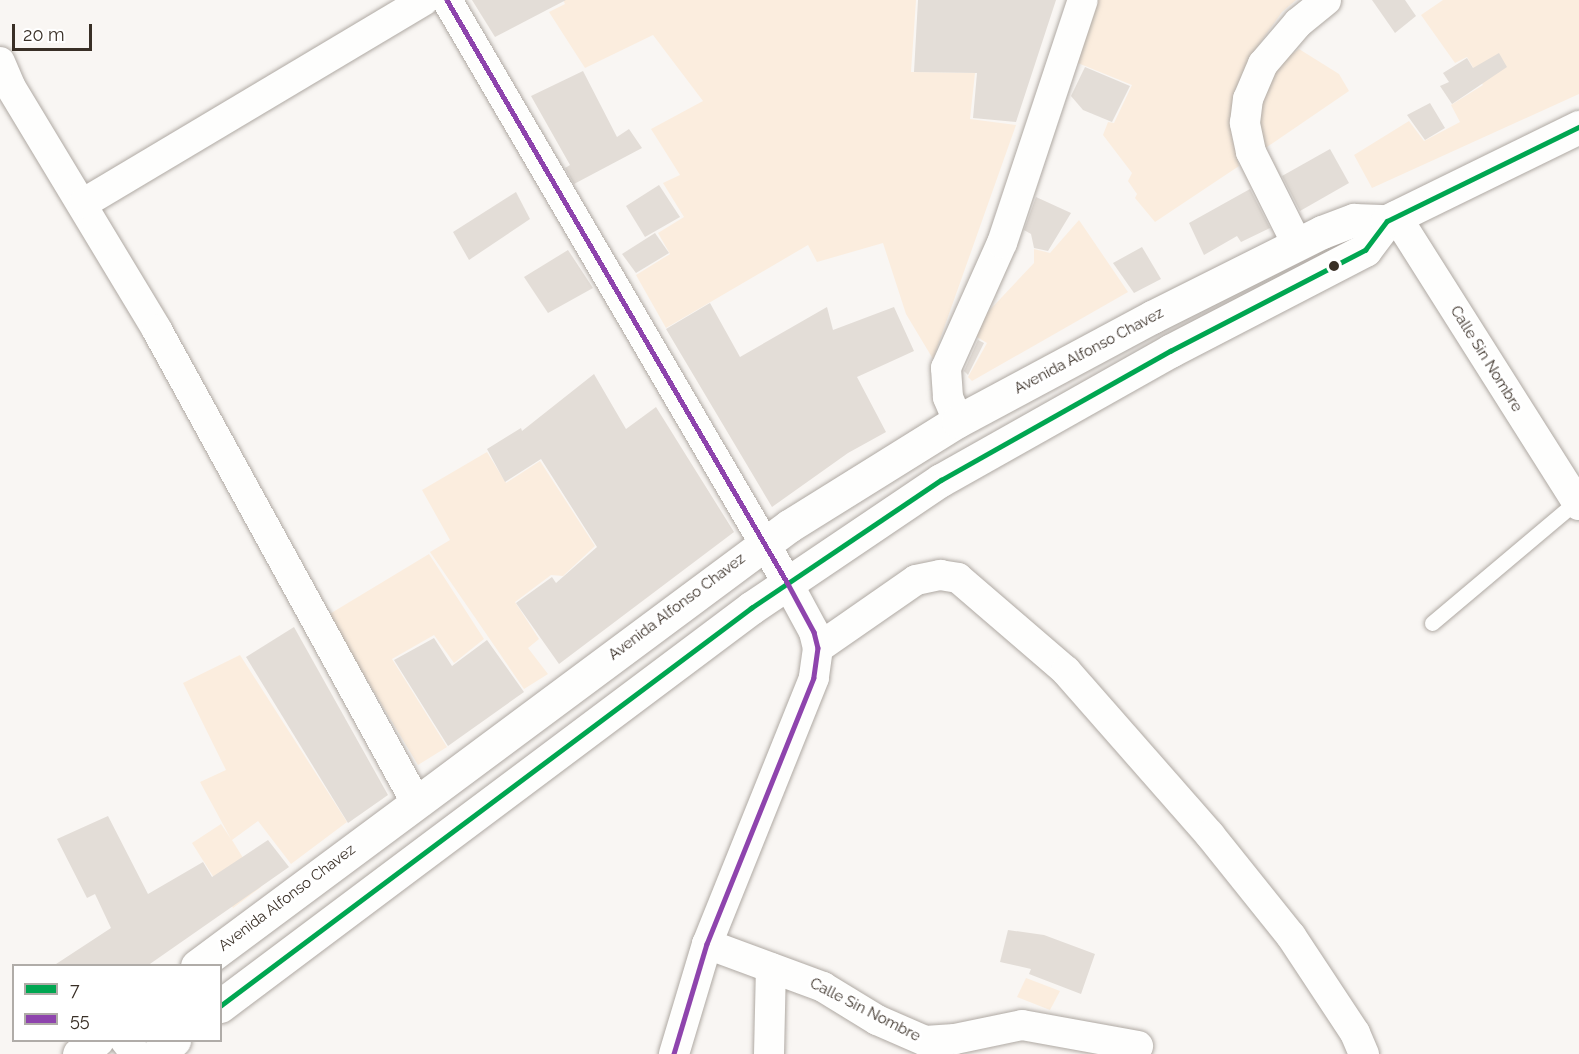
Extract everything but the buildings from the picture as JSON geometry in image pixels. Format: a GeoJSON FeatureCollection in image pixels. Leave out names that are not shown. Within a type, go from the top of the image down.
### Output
{"type":"FeatureCollection","features":[{"type":"Feature","properties":{"kind":"main road","name":"Avenida Alfonso Chavez"},"geometry":{"type":"LineString","coordinates":[[222,1005],[787,582],[941,480],[1170,351],[1365,250],[1391,219],[1579,127]]}},
{"type":"Feature","properties":{"kind":"main road","name":"Avenida Alfonso Chavez"},"geometry":{"type":"LineString","coordinates":[[200,964],[763,544],[958,421],[1297,244],[1354,220],[1391,219]]}},
{"type":"Feature","properties":{"kind":"main road"},"geometry":{"type":"LineString","coordinates":[[79,1054],[96,1042]]}},
{"type":"Feature","properties":{"kind":"main road"},"geometry":{"type":"LineString","coordinates":[[157,1054],[173,1042]]}},
{"type":"Feature","properties":{"kind":"street"},"geometry":{"type":"LineString","coordinates":[[84,202],[424,0]]}},
{"type":"Feature","properties":{"kind":"street"},"geometry":{"type":"LineString","coordinates":[[447,0],[787,582],[814,632],[818,648],[814,678],[707,944],[674,1054]]}},
{"type":"Feature","properties":{"kind":"street"},"geometry":{"type":"LineString","coordinates":[[958,421],[948,397],[946,368],[1002,243],[1083,0]]}},
{"type":"Feature","properties":{"kind":"street"},"geometry":{"type":"LineString","coordinates":[[1297,244],[1251,152],[1245,123],[1248,99],[1263,64],[1298,23],[1326,0]]}},
{"type":"Feature","properties":{"kind":"street"},"geometry":{"type":"LineString","coordinates":[[0,62],[10,86],[84,202],[416,802]]}},
{"type":"Feature","properties":{"kind":"street","name":"Calle Sin Nombre"},"geometry":{"type":"LineString","coordinates":[[1391,219],[1578,503]]}},
{"type":"Feature","properties":{"kind":"street"},"geometry":{"type":"LineString","coordinates":[[818,648],[916,580],[940,575],[958,578],[1066,671],[1210,835],[1291,936],[1355,1033],[1364,1054]]}},
{"type":"Feature","properties":{"kind":"street","name":"Calle Sin Nombre"},"geometry":{"type":"LineString","coordinates":[[707,944],[823,987],[877,1020],[925,1041],[955,1039],[1022,1025],[1138,1046]]}},
{"type":"Feature","properties":{"kind":"street"},"geometry":{"type":"LineString","coordinates":[[768,1054],[771,968]]}},
{"type":"Feature","properties":{"kind":"street"},"geometry":{"type":"LineString","coordinates":[[126,1042],[136,1054]]}},
{"type":"Feature","properties":{"kind":"lane","name":"Calle Sin Nombre"},"geometry":{"type":"LineString","coordinates":[[1432,623],[1578,503]]}},
{"type":"Feature","properties":{"kind":"shaded area"},"geometry":{"type":"Polygon","coordinates":[[[563,0],[916,0],[911,72],[975,73],[970,119],[1016,125],[933,359],[906,314],[883,243],[817,262],[808,245],[666,328],[636,275],[670,254],[658,233],[684,217],[663,183],[680,175],[651,129],[703,101],[653,35],[585,68],[549,12],[565,4],[563,0]]]}},
{"type":"Feature","properties":{"kind":"shaded area"},"geometry":{"type":"Polygon","coordinates":[[[1088,0],[1296,0],[1282,12],[1250,57],[1234,94],[1230,127],[1239,166],[1155,222],[1135,198],[1137,194],[1128,181],[1132,173],[1103,135],[1108,122],[1114,123],[1132,85],[1068,59],[1088,0]]]}},
{"type":"Feature","properties":{"kind":"shaded area"},"geometry":{"type":"Polygon","coordinates":[[[1443,0],[1579,0],[1579,94],[1372,188],[1354,155],[1409,121],[1424,141],[1460,122],[1451,105],[1483,85],[1467,57],[1455,63],[1421,15],[1443,0]]]}},
{"type":"Feature","properties":{"kind":"shaded area"},"geometry":{"type":"Polygon","coordinates":[[[1299,49],[1339,74],[1349,91],[1264,149],[1254,81],[1299,49]]]}},
{"type":"Feature","properties":{"kind":"shaded area"},"geometry":{"type":"Polygon","coordinates":[[[1079,220],[1128,292],[972,381],[968,377],[987,343],[969,332],[1034,263],[1034,249],[1050,253],[1079,220]]]}},
{"type":"Feature","properties":{"kind":"shaded area"},"geometry":{"type":"Polygon","coordinates":[[[487,452],[506,483],[540,461],[595,546],[563,576],[551,575],[515,602],[539,639],[528,648],[548,674],[524,689],[430,552],[450,540],[422,490],[487,452]]]}},
{"type":"Feature","properties":{"kind":"shaded area"},"geometry":{"type":"Polygon","coordinates":[[[429,554],[484,639],[454,663],[434,635],[392,659],[447,747],[418,765],[328,615],[429,554]]]}},
{"type":"Feature","properties":{"kind":"shaded area"},"geometry":{"type":"Polygon","coordinates":[[[240,655],[347,822],[291,864],[258,821],[232,840],[261,887],[233,908],[192,843],[221,824],[231,839],[200,782],[226,770],[183,683],[240,655]]]}},
{"type":"Feature","properties":{"kind":"shaded area"},"geometry":{"type":"Polygon","coordinates":[[[1026,978],[1060,991],[1050,1010],[1017,997],[1026,978]]]}},
{"type":"Feature","properties":{"kind":"transit line","name":"55"},"geometry":{"type":"LineString","coordinates":[[447,0],[787,582],[814,632],[818,648],[814,678],[707,944],[674,1054]]}},
{"type":"Feature","properties":{"kind":"transit line","name":"7"},"geometry":{"type":"LineString","coordinates":[[222,1005],[751,608],[941,480],[1170,351],[1365,250],[1387,221],[1579,127]]}}]}
